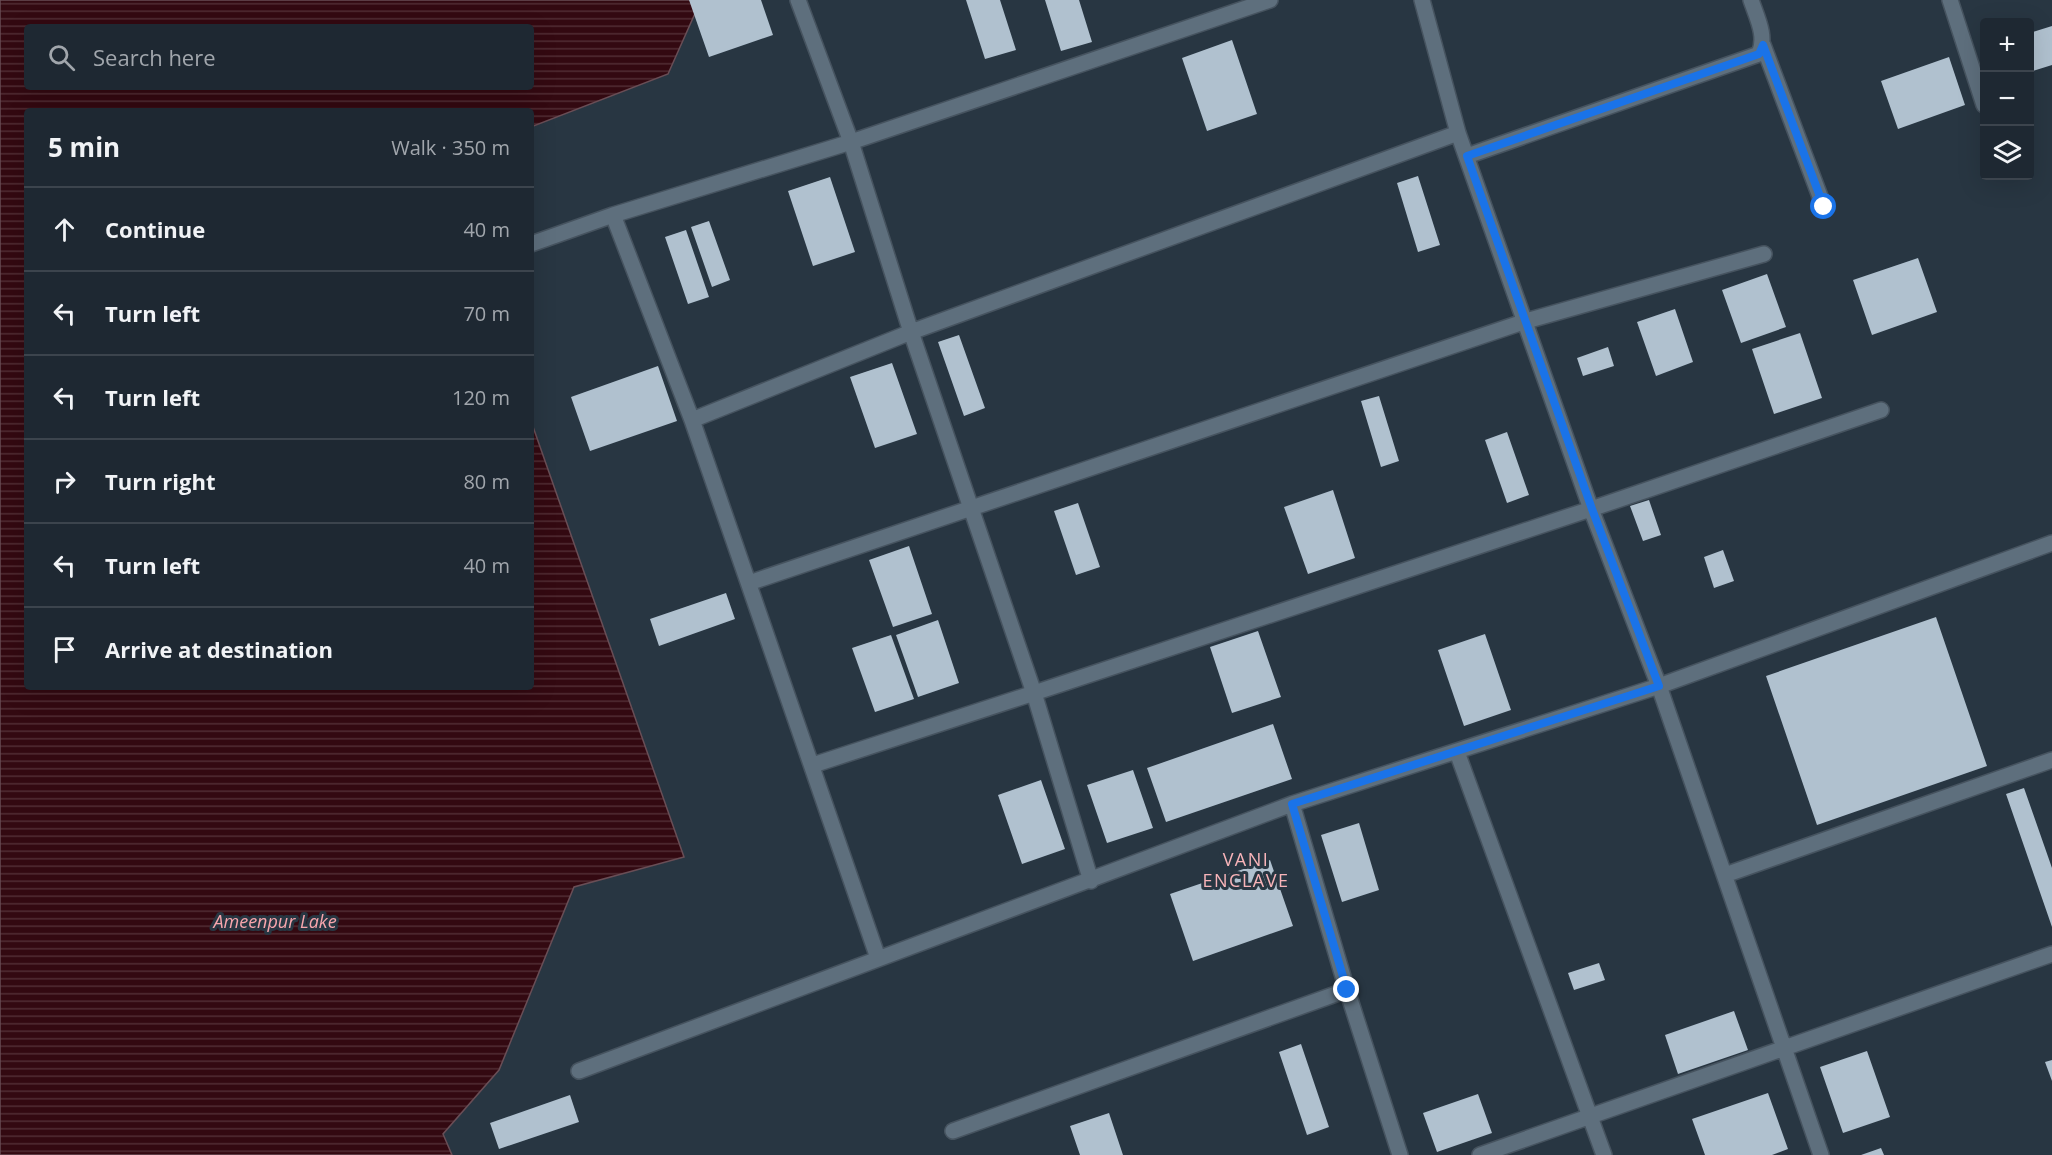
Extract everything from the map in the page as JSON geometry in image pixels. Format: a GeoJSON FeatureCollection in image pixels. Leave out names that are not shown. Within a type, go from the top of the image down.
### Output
{"type":"FeatureCollection","features":[{"type":"Feature","properties":{"kind":"street"},"geometry":{"type":"LineString","coordinates":[[798,0],[851,142],[911,332],[1034,693],[1091,881]]}},
{"type":"Feature","properties":{"kind":"street"},"geometry":{"type":"LineString","coordinates":[[534,243],[613,215],[851,142],[1270,0]]}},
{"type":"Feature","properties":{"kind":"street"},"geometry":{"type":"LineString","coordinates":[[1422,0],[1458,133],[1592,509],[1659,686],[1821,1155]]}},
{"type":"Feature","properties":{"kind":"street"},"geometry":{"type":"LineString","coordinates":[[1751,0],[1762,33],[1763,45],[1824,207]]}},
{"type":"Feature","properties":{"kind":"street"},"geometry":{"type":"LineString","coordinates":[[1950,0],[1980,93]]}},
{"type":"Feature","properties":{"kind":"street"},"geometry":{"type":"LineString","coordinates":[[1467,156],[1759,54],[1763,45]]}},
{"type":"Feature","properties":{"kind":"street"},"geometry":{"type":"LineString","coordinates":[[692,420],[911,332],[1458,133]]}},
{"type":"Feature","properties":{"kind":"street"},"geometry":{"type":"LineString","coordinates":[[613,215],[692,420],[878,958]]}},
{"type":"Feature","properties":{"kind":"street"},"geometry":{"type":"LineString","coordinates":[[749,583],[1526,321],[1764,254]]}},
{"type":"Feature","properties":{"kind":"street"},"geometry":{"type":"LineString","coordinates":[[813,765],[1592,509],[1881,410]]}},
{"type":"Feature","properties":{"kind":"street"},"geometry":{"type":"LineString","coordinates":[[579,1071],[1292,804],[1659,686],[2052,543]]}},
{"type":"Feature","properties":{"kind":"street"},"geometry":{"type":"LineString","coordinates":[[1457,752],[1604,1155]]}},
{"type":"Feature","properties":{"kind":"street"},"geometry":{"type":"LineString","coordinates":[[1725,875],[2052,760]]}},
{"type":"Feature","properties":{"kind":"street"},"geometry":{"type":"LineString","coordinates":[[1292,804],[1347,990],[1400,1155]]}},
{"type":"Feature","properties":{"kind":"street"},"geometry":{"type":"LineString","coordinates":[[1480,1155],[2052,954]]}},
{"type":"Feature","properties":{"kind":"street"},"geometry":{"type":"LineString","coordinates":[[953,1131],[1347,990]]}},
{"type":"Feature","properties":{"kind":"water","name":"Ameenpur Lake"},"geometry":{"type":"Polygon","coordinates":[[[0,0],[701,0],[668,74],[534,126],[534,108],[24,108],[24,690],[534,690],[534,430],[684,857],[574,887],[499,1070],[443,1134],[452,1155],[0,1155],[0,0]]]}},
{"type":"Feature","properties":{"kind":"building"},"geometry":{"type":"Polygon","coordinates":[[[689,0],[761,0],[773,35],[709,57],[689,0]]]}},
{"type":"Feature","properties":{"kind":"building"},"geometry":{"type":"Polygon","coordinates":[[[966,0],[1000,0],[1016,50],[985,59],[966,0]]]}},
{"type":"Feature","properties":{"kind":"building"},"geometry":{"type":"Polygon","coordinates":[[[1045,0],[1079,0],[1092,42],[1061,51],[1045,0]]]}},
{"type":"Feature","properties":{"kind":"building"},"geometry":{"type":"Polygon","coordinates":[[[2052,26],[2052,65],[2034,71],[2034,32],[2052,26]]]}},
{"type":"Feature","properties":{"kind":"building"},"geometry":{"type":"Polygon","coordinates":[[[1232,40],[1257,114],[1207,131],[1182,58],[1232,40]]]}},
{"type":"Feature","properties":{"kind":"building"},"geometry":{"type":"Polygon","coordinates":[[[1949,57],[1965,105],[1898,129],[1881,81],[1949,57]]]}},
{"type":"Feature","properties":{"kind":"building"},"geometry":{"type":"Polygon","coordinates":[[[1418,176],[1440,245],[1418,252],[1397,183],[1418,176]]]}},
{"type":"Feature","properties":{"kind":"building"},"geometry":{"type":"Polygon","coordinates":[[[830,177],[855,252],[813,266],[788,191],[830,177]]]}},
{"type":"Feature","properties":{"kind":"building"},"geometry":{"type":"Polygon","coordinates":[[[709,221],[730,280],[712,287],[691,227],[709,221]]]}},
{"type":"Feature","properties":{"kind":"building"},"geometry":{"type":"Polygon","coordinates":[[[686,230],[709,297],[688,304],[665,237],[686,230]]]}},
{"type":"Feature","properties":{"kind":"building"},"geometry":{"type":"Polygon","coordinates":[[[1918,258],[1937,312],[1872,335],[1853,280],[1918,258]]]}},
{"type":"Feature","properties":{"kind":"building"},"geometry":{"type":"Polygon","coordinates":[[[1767,274],[1786,327],[1741,343],[1722,290],[1767,274]]]}},
{"type":"Feature","properties":{"kind":"building"},"geometry":{"type":"Polygon","coordinates":[[[1675,309],[1693,362],[1656,376],[1637,322],[1675,309]]]}},
{"type":"Feature","properties":{"kind":"building"},"geometry":{"type":"Polygon","coordinates":[[[1800,333],[1822,398],[1774,414],[1752,349],[1800,333]]]}},
{"type":"Feature","properties":{"kind":"building"},"geometry":{"type":"Polygon","coordinates":[[[959,335],[985,408],[964,416],[938,342],[959,335]]]}},
{"type":"Feature","properties":{"kind":"building"},"geometry":{"type":"Polygon","coordinates":[[[1608,347],[1614,366],[1583,376],[1577,358],[1608,347]]]}},
{"type":"Feature","properties":{"kind":"building"},"geometry":{"type":"Polygon","coordinates":[[[892,363],[917,434],[875,448],[850,377],[892,363]]]}},
{"type":"Feature","properties":{"kind":"building"},"geometry":{"type":"Polygon","coordinates":[[[658,366],[677,421],[590,451],[571,397],[658,366]]]}},
{"type":"Feature","properties":{"kind":"building"},"geometry":{"type":"Polygon","coordinates":[[[1379,396],[1399,461],[1381,467],[1361,401],[1379,396]]]}},
{"type":"Feature","properties":{"kind":"building"},"geometry":{"type":"Polygon","coordinates":[[[1507,432],[1529,495],[1507,503],[1485,440],[1507,432]]]}},
{"type":"Feature","properties":{"kind":"building"},"geometry":{"type":"Polygon","coordinates":[[[1333,490],[1355,558],[1308,574],[1284,507],[1333,490]]]}},
{"type":"Feature","properties":{"kind":"building"},"geometry":{"type":"Polygon","coordinates":[[[1649,500],[1661,535],[1643,541],[1630,506],[1649,500]]]}},
{"type":"Feature","properties":{"kind":"building"},"geometry":{"type":"Polygon","coordinates":[[[1078,503],[1100,567],[1076,575],[1054,511],[1078,503]]]}},
{"type":"Feature","properties":{"kind":"building"},"geometry":{"type":"Polygon","coordinates":[[[909,546],[932,614],[893,627],[869,560],[909,546]]]}},
{"type":"Feature","properties":{"kind":"building"},"geometry":{"type":"Polygon","coordinates":[[[1723,550],[1734,581],[1714,588],[1704,557],[1723,550]]]}},
{"type":"Feature","properties":{"kind":"building"},"geometry":{"type":"Polygon","coordinates":[[[726,593],[735,619],[659,646],[650,619],[726,593]]]}},
{"type":"Feature","properties":{"kind":"building"},"geometry":{"type":"Polygon","coordinates":[[[1936,617],[1987,766],[1817,825],[1766,676],[1936,617]]]}},
{"type":"Feature","properties":{"kind":"building"},"geometry":{"type":"Polygon","coordinates":[[[938,620],[959,683],[918,697],[896,635],[938,620]]]}},
{"type":"Feature","properties":{"kind":"building"},"geometry":{"type":"Polygon","coordinates":[[[1258,631],[1281,697],[1232,713],[1210,647],[1258,631]]]}},
{"type":"Feature","properties":{"kind":"building"},"geometry":{"type":"Polygon","coordinates":[[[1485,634],[1511,710],[1464,726],[1438,650],[1485,634]]]}},
{"type":"Feature","properties":{"kind":"building"},"geometry":{"type":"Polygon","coordinates":[[[891,635],[914,699],[875,712],[852,648],[891,635]]]}},
{"type":"Feature","properties":{"kind":"building"},"geometry":{"type":"Polygon","coordinates":[[[1273,724],[1292,779],[1166,822],[1147,768],[1273,724]]]}},
{"type":"Feature","properties":{"kind":"building"},"geometry":{"type":"Polygon","coordinates":[[[1133,770],[1153,828],[1107,843],[1087,785],[1133,770]]]}},
{"type":"Feature","properties":{"kind":"building"},"geometry":{"type":"Polygon","coordinates":[[[1041,780],[1065,849],[1022,864],[998,795],[1041,780]]]}},
{"type":"Feature","properties":{"kind":"building"},"geometry":{"type":"Polygon","coordinates":[[[2024,788],[2052,868],[2052,927],[2006,794],[2024,788]]]}},
{"type":"Feature","properties":{"kind":"building"},"geometry":{"type":"Polygon","coordinates":[[[1359,823],[1379,890],[1342,902],[1321,835],[1359,823]]]}},
{"type":"Feature","properties":{"kind":"building"},"geometry":{"type":"Polygon","coordinates":[[[1270,860],[1293,926],[1193,961],[1170,894],[1270,860]]]}},
{"type":"Feature","properties":{"kind":"building"},"geometry":{"type":"Polygon","coordinates":[[[1599,963],[1605,980],[1574,990],[1568,973],[1599,963]]]}},
{"type":"Feature","properties":{"kind":"building"},"geometry":{"type":"Polygon","coordinates":[[[1734,1011],[1748,1050],[1678,1074],[1665,1035],[1734,1011]]]}},
{"type":"Feature","properties":{"kind":"building"},"geometry":{"type":"Polygon","coordinates":[[[1301,1044],[1329,1127],[1307,1135],[1279,1052],[1301,1044]]]}},
{"type":"Feature","properties":{"kind":"building"},"geometry":{"type":"Polygon","coordinates":[[[1867,1051],[1890,1117],[1843,1133],[1820,1067],[1867,1051]]]}},
{"type":"Feature","properties":{"kind":"building"},"geometry":{"type":"Polygon","coordinates":[[[2052,1060],[2052,1081],[2045,1062],[2052,1060]]]}},
{"type":"Feature","properties":{"kind":"building"},"geometry":{"type":"Polygon","coordinates":[[[1768,1093],[1788,1149],[1772,1155],[1705,1155],[1692,1119],[1768,1093]]]}},
{"type":"Feature","properties":{"kind":"building"},"geometry":{"type":"Polygon","coordinates":[[[1478,1094],[1492,1133],[1437,1152],[1423,1113],[1478,1094]]]}},
{"type":"Feature","properties":{"kind":"building"},"geometry":{"type":"Polygon","coordinates":[[[570,1095],[579,1122],[499,1149],[490,1123],[570,1095]]]}},
{"type":"Feature","properties":{"kind":"building"},"geometry":{"type":"Polygon","coordinates":[[[1109,1113],[1123,1155],[1080,1155],[1070,1126],[1109,1113]]]}},
{"type":"Feature","properties":{"kind":"building"},"geometry":{"type":"Polygon","coordinates":[[[1881,1148],[1884,1155],[1861,1155],[1881,1148]]]}},
{"type":"Feature","properties":{"kind":"district","name":"VANI ENCLAVE"},"geometry":{"type":"Point","coordinates":[1246,869]}},
{"type":"Feature","properties":{"kind":"route"},"geometry":{"type":"LineString","coordinates":[[1347,990],[1292,804],[1659,686],[1592,509],[1467,156],[1759,54],[1763,45],[1824,207]]}}]}
